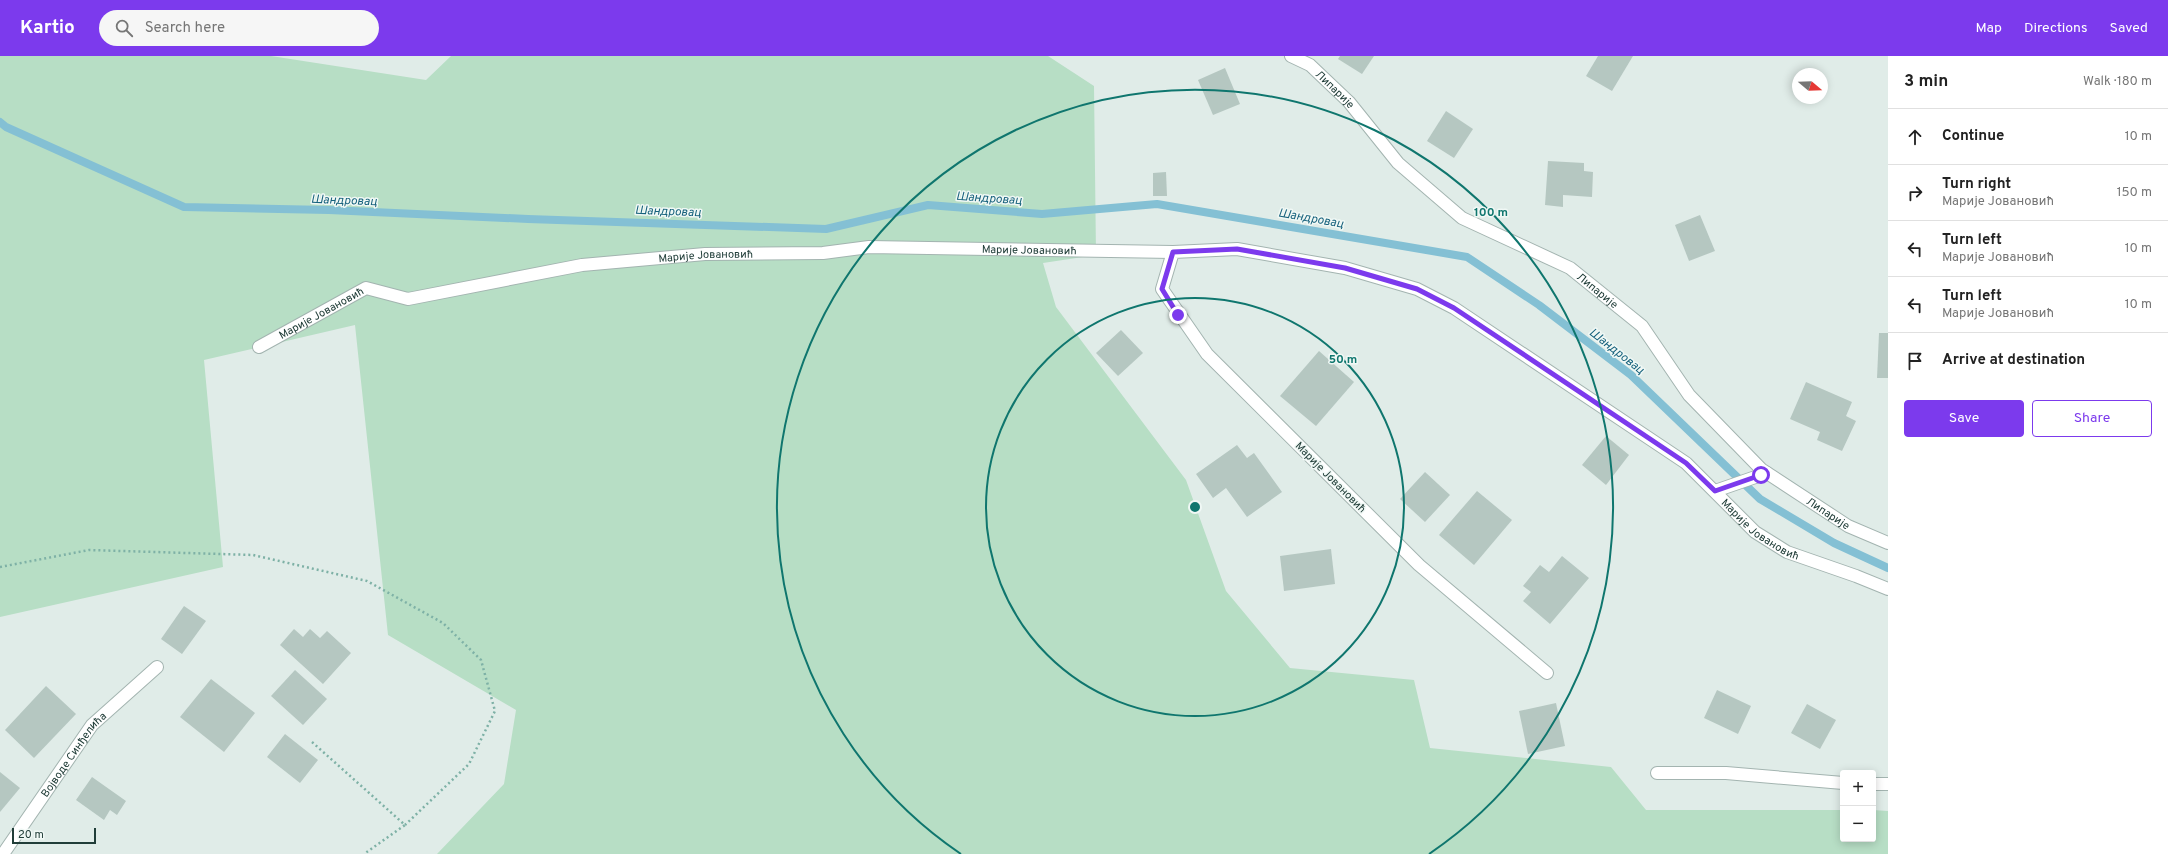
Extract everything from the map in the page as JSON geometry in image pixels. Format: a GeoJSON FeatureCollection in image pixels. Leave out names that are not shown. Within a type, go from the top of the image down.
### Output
{"type":"FeatureCollection","features":[{"type":"Feature","properties":{"kind":"street","name":"Липарије"},"geometry":{"type":"LineString","coordinates":[[1291,56],[1310,65],[1349,102],[1398,163],[1462,218],[1570,268],[1642,326],[1689,395],[1764,474],[1848,526],[1888,543]]}},
{"type":"Feature","properties":{"kind":"street","name":"Марије Јовановић"},"geometry":{"type":"LineString","coordinates":[[259,347],[366,288],[408,299],[582,265],[705,254],[823,253],[869,247],[1173,252],[1237,249],[1345,268],[1417,289],[1454,308],[1686,463],[1718,489],[1756,532],[1787,552],[1856,576],[1888,590]]}},
{"type":"Feature","properties":{"kind":"street","name":"Марије Јовановић"},"geometry":{"type":"LineString","coordinates":[[1173,252],[1162,289],[1207,354],[1419,565],[1547,673]]}},
{"type":"Feature","properties":{"kind":"street"},"geometry":{"type":"LineString","coordinates":[[1718,489],[1764,474]]}},
{"type":"Feature","properties":{"kind":"street","name":"Војводе Синђелића"},"geometry":{"type":"LineString","coordinates":[[3,854],[92,725],[157,667]]}},
{"type":"Feature","properties":{"kind":"street"},"geometry":{"type":"LineString","coordinates":[[1657,773],[1726,773],[1840,783]]}},
{"type":"Feature","properties":{"kind":"street"},"geometry":{"type":"LineString","coordinates":[[1876,784],[1888,784]]}},
{"type":"Feature","properties":{"kind":"path"},"geometry":{"type":"LineString","coordinates":[[0,567],[88,550],[253,555],[367,581],[443,623],[481,660],[495,710],[469,764],[405,825],[364,854]]}},
{"type":"Feature","properties":{"kind":"path"},"geometry":{"type":"LineString","coordinates":[[312,742],[405,825]]}},
{"type":"Feature","properties":{"kind":"green space"},"geometry":{"type":"Polygon","coordinates":[[[0,56],[271,56],[426,80],[451,56],[1048,56],[1094,86],[1096,255],[1043,263],[1056,307],[1186,480],[1226,591],[1290,668],[1414,680],[1430,748],[1611,767],[1646,810],[1840,810],[1840,842],[1876,842],[1876,810],[1888,811],[1888,854],[437,854],[504,784],[516,710],[388,635],[355,325],[204,360],[223,567],[0,617],[0,56]]]}},
{"type":"Feature","properties":{"kind":"building"},"geometry":{"type":"Polygon","coordinates":[[[1340,56],[1374,56],[1362,74],[1338,59],[1340,56]]]}},
{"type":"Feature","properties":{"kind":"building"},"geometry":{"type":"Polygon","coordinates":[[[1598,56],[1633,56],[1612,91],[1586,76],[1598,56]]]}},
{"type":"Feature","properties":{"kind":"building"},"geometry":{"type":"Polygon","coordinates":[[[1225,68],[1240,104],[1213,115],[1198,80],[1225,68]]]}},
{"type":"Feature","properties":{"kind":"building"},"geometry":{"type":"Polygon","coordinates":[[[1446,111],[1473,129],[1454,158],[1427,141],[1446,111]]]}},
{"type":"Feature","properties":{"kind":"building"},"geometry":{"type":"Polygon","coordinates":[[[1548,161],[1584,163],[1584,171],[1593,172],[1592,197],[1563,195],[1563,207],[1545,205],[1548,161]]]}},
{"type":"Feature","properties":{"kind":"building"},"geometry":{"type":"Polygon","coordinates":[[[1166,172],[1167,196],[1153,196],[1153,173],[1166,172]]]}},
{"type":"Feature","properties":{"kind":"building"},"geometry":{"type":"Polygon","coordinates":[[[1700,215],[1715,251],[1689,261],[1675,225],[1700,215]]]}},
{"type":"Feature","properties":{"kind":"building"},"geometry":{"type":"Polygon","coordinates":[[[1121,330],[1143,353],[1118,376],[1096,353],[1121,330]]]}},
{"type":"Feature","properties":{"kind":"building"},"geometry":{"type":"Polygon","coordinates":[[[1879,333],[1888,333],[1888,378],[1877,378],[1879,333]]]}},
{"type":"Feature","properties":{"kind":"building"},"geometry":{"type":"Polygon","coordinates":[[[1319,351],[1354,382],[1316,426],[1280,396],[1319,351]]]}},
{"type":"Feature","properties":{"kind":"building"},"geometry":{"type":"Polygon","coordinates":[[[1806,382],[1852,402],[1846,416],[1856,421],[1842,451],[1817,440],[1820,432],[1790,419],[1806,382]]]}},
{"type":"Feature","properties":{"kind":"building"},"geometry":{"type":"Polygon","coordinates":[[[1606,436],[1629,455],[1606,485],[1582,465],[1606,436]]]}},
{"type":"Feature","properties":{"kind":"building"},"geometry":{"type":"Polygon","coordinates":[[[1237,445],[1247,458],[1254,453],[1282,492],[1247,517],[1226,488],[1213,498],[1196,474],[1237,445]]]}},
{"type":"Feature","properties":{"kind":"building"},"geometry":{"type":"Polygon","coordinates":[[[1425,472],[1450,495],[1425,522],[1400,499],[1425,472]]]}},
{"type":"Feature","properties":{"kind":"building"},"geometry":{"type":"Polygon","coordinates":[[[1477,491],[1512,520],[1474,565],[1439,535],[1477,491]]]}},
{"type":"Feature","properties":{"kind":"building"},"geometry":{"type":"Polygon","coordinates":[[[1331,549],[1335,584],[1284,591],[1280,556],[1331,549]]]}},
{"type":"Feature","properties":{"kind":"building"},"geometry":{"type":"Polygon","coordinates":[[[1562,556],[1589,578],[1550,624],[1523,601],[1531,592],[1523,586],[1540,565],[1549,572],[1562,556]]]}},
{"type":"Feature","properties":{"kind":"building"},"geometry":{"type":"Polygon","coordinates":[[[184,606],[206,621],[182,654],[161,639],[184,606]]]}},
{"type":"Feature","properties":{"kind":"building"},"geometry":{"type":"Polygon","coordinates":[[[294,629],[303,637],[310,629],[320,638],[327,631],[351,653],[323,684],[280,645],[294,629]]]}},
{"type":"Feature","properties":{"kind":"building"},"geometry":{"type":"Polygon","coordinates":[[[295,670],[327,699],[303,725],[271,696],[295,670]]]}},
{"type":"Feature","properties":{"kind":"building"},"geometry":{"type":"Polygon","coordinates":[[[211,679],[255,713],[224,752],[180,717],[211,679]]]}},
{"type":"Feature","properties":{"kind":"building"},"geometry":{"type":"Polygon","coordinates":[[[46,686],[76,714],[34,758],[5,730],[46,686]]]}},
{"type":"Feature","properties":{"kind":"building"},"geometry":{"type":"Polygon","coordinates":[[[1717,690],[1751,706],[1738,734],[1704,718],[1717,690]]]}},
{"type":"Feature","properties":{"kind":"building"},"geometry":{"type":"Polygon","coordinates":[[[1556,703],[1565,746],[1528,754],[1519,711],[1556,703]]]}},
{"type":"Feature","properties":{"kind":"building"},"geometry":{"type":"Polygon","coordinates":[[[1807,704],[1836,720],[1820,749],[1791,733],[1807,704]]]}},
{"type":"Feature","properties":{"kind":"building"},"geometry":{"type":"Polygon","coordinates":[[[285,734],[318,760],[300,783],[267,757],[285,734]]]}},
{"type":"Feature","properties":{"kind":"building"},"geometry":{"type":"Polygon","coordinates":[[[0,772],[20,788],[0,812],[0,772]]]}},
{"type":"Feature","properties":{"kind":"building"},"geometry":{"type":"Polygon","coordinates":[[[92,777],[126,801],[117,815],[110,810],[104,820],[76,800],[92,777]]]}},
{"type":"Feature","properties":{"kind":"waterway","name":"Шандровац"},"geometry":{"type":"LineString","coordinates":[[0,122],[6,127],[184,207],[329,210],[528,219],[826,229],[928,205],[1042,214],[1157,204],[1467,257],[1539,305],[1631,375],[1760,499],[1834,543],[1888,568]]}},
{"type":"Feature","properties":{"kind":"route"},"geometry":{"type":"LineString","coordinates":[[1178,315],[1162,289],[1173,252],[1237,249],[1345,268],[1417,289],[1454,308],[1686,463],[1715,491],[1761,475]]}}]}
